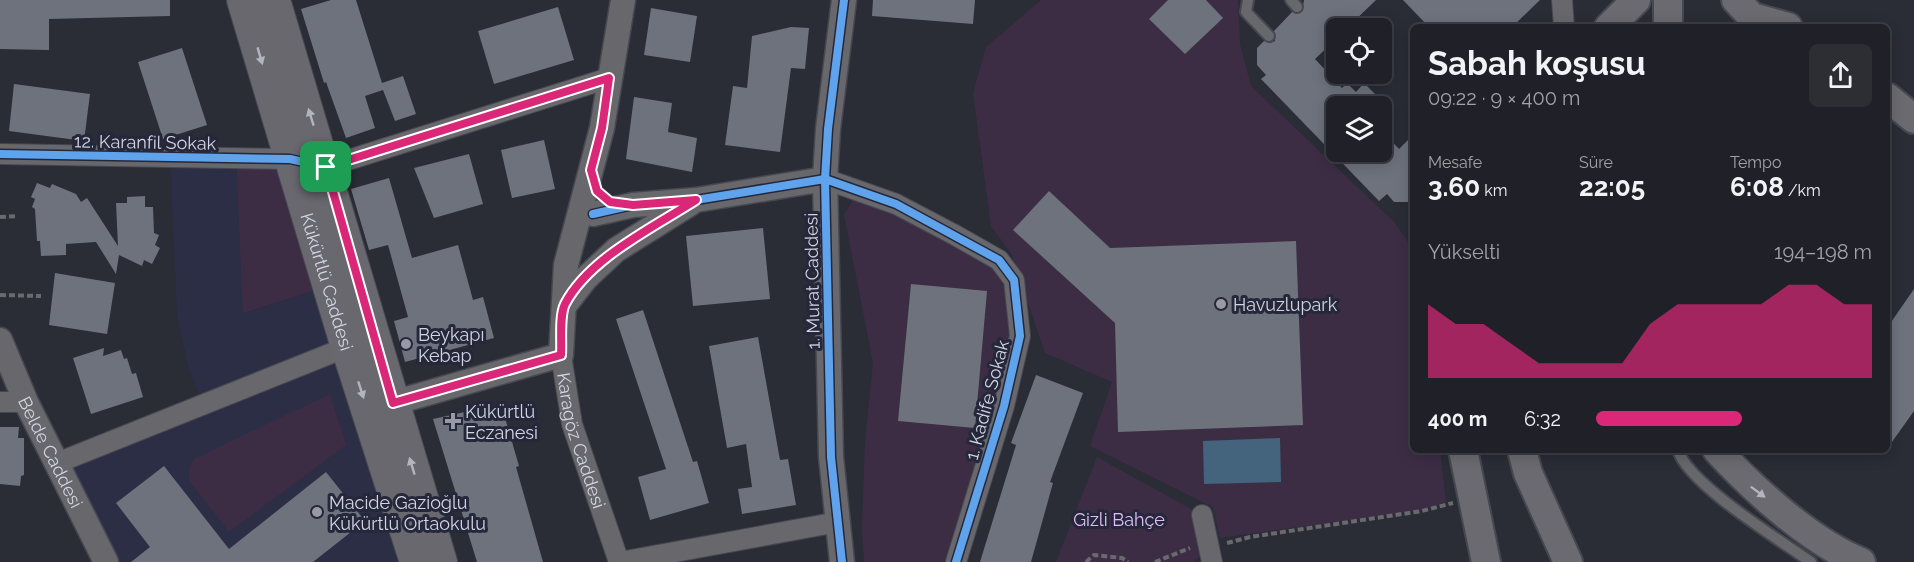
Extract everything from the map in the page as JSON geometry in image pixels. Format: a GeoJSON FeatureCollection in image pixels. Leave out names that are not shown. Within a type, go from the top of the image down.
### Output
{"type":"FeatureCollection","features":[{"type":"Feature","properties":{"kind":"main road","name":"Kükürtlü Caddesi"},"geometry":{"type":"LineString","coordinates":[[243,0],[347,347],[416,562]]}},
{"type":"Feature","properties":{"kind":"main road","name":"Kükürtlü Caddesi"},"geometry":{"type":"LineString","coordinates":[[274,0],[326,167],[441,562]]}},
{"type":"Feature","properties":{"kind":"main road"},"geometry":{"type":"LineString","coordinates":[[1598,24],[1613,0]]}},
{"type":"Feature","properties":{"kind":"main road"},"geometry":{"type":"LineString","coordinates":[[1612,24],[1636,0]]}},
{"type":"Feature","properties":{"kind":"main road"},"geometry":{"type":"LineString","coordinates":[[1668,0],[1668,24]]}},
{"type":"Feature","properties":{"kind":"main road"},"geometry":{"type":"LineString","coordinates":[[1737,0],[1752,16],[1778,24]]}},
{"type":"Feature","properties":{"kind":"main road"},"geometry":{"type":"LineString","coordinates":[[1890,99],[1914,119]]}},
{"type":"Feature","properties":{"kind":"main road"},"geometry":{"type":"LineString","coordinates":[[1464,453],[1486,562]]}},
{"type":"Feature","properties":{"kind":"main road"},"geometry":{"type":"LineString","coordinates":[[1523,453],[1528,473],[1568,562]]}},
{"type":"Feature","properties":{"kind":"main road"},"geometry":{"type":"LineString","coordinates":[[1720,453],[1748,484],[1838,553],[1861,562]]}},
{"type":"Feature","properties":{"kind":"street","name":"Karagöz Caddesi"},"geometry":{"type":"LineString","coordinates":[[620,562],[572,424],[561,355],[566,265],[581,225],[591,170],[602,128],[623,0]]}},
{"type":"Feature","properties":{"kind":"street","name":"1. Murat Caddesi"},"geometry":{"type":"LineString","coordinates":[[842,562],[831,457],[825,179],[827,139],[844,0]]}},
{"type":"Feature","properties":{"kind":"street"},"geometry":{"type":"LineString","coordinates":[[1562,0],[1564,24]]}},
{"type":"Feature","properties":{"kind":"street"},"geometry":{"type":"LineString","coordinates":[[326,167],[609,78]]}},
{"type":"Feature","properties":{"kind":"street","name":"12. Karanfil Sokak"},"geometry":{"type":"LineString","coordinates":[[0,154],[290,159],[326,167]]}},
{"type":"Feature","properties":{"kind":"street"},"geometry":{"type":"LineString","coordinates":[[591,170],[597,191],[603,198],[610,202],[633,205],[696,200],[825,179]]}},
{"type":"Feature","properties":{"kind":"street","name":"1. Kadife Sokak"},"geometry":{"type":"LineString","coordinates":[[825,179],[896,204],[955,235],[999,260],[1014,280],[1020,336],[1004,406],[956,562]]}},
{"type":"Feature","properties":{"kind":"street"},"geometry":{"type":"LineString","coordinates":[[581,225],[577,249],[582,255],[596,260],[613,253],[696,200]]}},
{"type":"Feature","properties":{"kind":"street"},"geometry":{"type":"LineString","coordinates":[[581,225],[633,205]]}},
{"type":"Feature","properties":{"kind":"street"},"geometry":{"type":"LineString","coordinates":[[564,305],[586,278],[613,253],[619,243],[618,228],[608,217],[581,225]]}},
{"type":"Feature","properties":{"kind":"street","name":"Belde Caddesi"},"geometry":{"type":"LineString","coordinates":[[0,340],[26,402],[106,562]]}},
{"type":"Feature","properties":{"kind":"street"},"geometry":{"type":"LineString","coordinates":[[57,463],[347,347]]}},
{"type":"Feature","properties":{"kind":"street"},"geometry":{"type":"LineString","coordinates":[[393,403],[561,355]]}},
{"type":"Feature","properties":{"kind":"street"},"geometry":{"type":"LineString","coordinates":[[0,402],[26,402]]}},
{"type":"Feature","properties":{"kind":"street"},"geometry":{"type":"LineString","coordinates":[[1202,515],[1210,550]]}},
{"type":"Feature","properties":{"kind":"street"},"geometry":{"type":"LineString","coordinates":[[620,562],[838,522]]}},
{"type":"Feature","properties":{"kind":"lane"},"geometry":{"type":"LineString","coordinates":[[1248,0],[1246,12],[1269,36]]}},
{"type":"Feature","properties":{"kind":"lane"},"geometry":{"type":"LineString","coordinates":[[1680,453],[1701,480],[1734,509],[1811,562]]}},
{"type":"Feature","properties":{"kind":"lane"},"geometry":{"type":"LineString","coordinates":[[1788,546],[1795,562]]}},
{"type":"Feature","properties":{"kind":"path"},"geometry":{"type":"LineString","coordinates":[[0,217],[18,216]]}},
{"type":"Feature","properties":{"kind":"path"},"geometry":{"type":"LineString","coordinates":[[0,295],[41,296]]}},
{"type":"Feature","properties":{"kind":"path"},"geometry":{"type":"LineString","coordinates":[[1155,562],[1210,550],[1250,537],[1422,511],[1473,498]]}},
{"type":"Feature","properties":{"kind":"path"},"geometry":{"type":"LineString","coordinates":[[1086,562],[1094,555],[1122,558],[1128,562]]}},
{"type":"Feature","properties":{"kind":"shaded area"},"geometry":{"type":"Polygon","coordinates":[[[170,157],[236,158],[244,313],[329,286],[416,562],[104,562],[57,463],[203,405],[189,369],[177,316],[170,157]]]}},
{"type":"Feature","properties":{"kind":"shaded area"},"geometry":{"type":"Polygon","coordinates":[[[1280,438],[1281,482],[1204,484],[1203,441],[1280,438]]]}},
{"type":"Feature","properties":{"kind":"green space","name":"Havuzlupark"},"geometry":{"type":"Polygon","coordinates":[[[1041,0],[1238,0],[1240,44],[1251,86],[1326,157],[1326,162],[1331,162],[1395,223],[1410,245],[1410,453],[1440,453],[1446,502],[1421,510],[1220,538],[1213,507],[1090,446],[1112,382],[1045,353],[1012,255],[991,226],[973,93],[986,47],[1041,0]]]}},
{"type":"Feature","properties":{"kind":"green space"},"geometry":{"type":"Polygon","coordinates":[[[236,158],[290,159],[329,286],[243,313],[236,158]]]}},
{"type":"Feature","properties":{"kind":"green space"},"geometry":{"type":"Polygon","coordinates":[[[858,191],[999,260],[1020,336],[956,562],[864,562],[862,528],[865,441],[873,363],[844,215],[858,191]]]}},
{"type":"Feature","properties":{"kind":"green space"},"geometry":{"type":"Polygon","coordinates":[[[330,394],[346,445],[229,532],[189,480],[189,469],[194,459],[330,394]]]}},
{"type":"Feature","properties":{"kind":"green space","name":"Gizli Bahçe"},"geometry":{"type":"Polygon","coordinates":[[[1097,457],[1202,515],[1209,546],[1194,562],[1056,562],[1097,457]]]}},
{"type":"Feature","properties":{"kind":"building"},"geometry":{"type":"Polygon","coordinates":[[[0,0],[170,0],[170,16],[49,19],[49,50],[0,49],[0,0]]]}},
{"type":"Feature","properties":{"kind":"building"},"geometry":{"type":"Polygon","coordinates":[[[331,0],[356,0],[382,83],[403,76],[416,114],[395,121],[383,90],[365,96],[375,128],[346,138],[326,82],[324,83],[301,9],[331,0]]]}},
{"type":"Feature","properties":{"kind":"building"},"geometry":{"type":"Polygon","coordinates":[[[873,0],[975,0],[973,24],[872,16],[873,0]]]}},
{"type":"Feature","properties":{"kind":"building"},"geometry":{"type":"Polygon","coordinates":[[[1168,0],[1206,0],[1223,18],[1185,54],[1149,19],[1168,0]]]}},
{"type":"Feature","properties":{"kind":"building"},"geometry":{"type":"Polygon","coordinates":[[[1304,0],[1376,0],[1357,18],[1326,18],[1326,49],[1315,59],[1326,71],[1326,84],[1338,84],[1342,88],[1348,84],[1356,92],[1365,84],[1377,96],[1326,96],[1326,146],[1261,79],[1266,75],[1257,65],[1257,48],[1264,41],[1270,43],[1275,41],[1274,31],[1292,12],[1302,12],[1304,0]]]}},
{"type":"Feature","properties":{"kind":"building"},"geometry":{"type":"Polygon","coordinates":[[[1403,0],[1540,0],[1515,24],[1426,24],[1403,0]]]}},
{"type":"Feature","properties":{"kind":"building"},"geometry":{"type":"Polygon","coordinates":[[[558,7],[574,60],[494,84],[478,31],[558,7]]]}},
{"type":"Feature","properties":{"kind":"building"},"geometry":{"type":"Polygon","coordinates":[[[651,8],[697,16],[690,62],[644,55],[651,8]]]}},
{"type":"Feature","properties":{"kind":"building"},"geometry":{"type":"Polygon","coordinates":[[[791,27],[809,28],[805,69],[791,68],[780,152],[725,145],[733,86],[747,88],[752,36],[791,27]]]}},
{"type":"Feature","properties":{"kind":"building"},"geometry":{"type":"Polygon","coordinates":[[[182,48],[207,125],[163,139],[138,62],[182,48]]]}},
{"type":"Feature","properties":{"kind":"building"},"geometry":{"type":"Polygon","coordinates":[[[14,84],[90,94],[84,141],[9,131],[14,84]]]}},
{"type":"Feature","properties":{"kind":"building"},"geometry":{"type":"Polygon","coordinates":[[[634,97],[672,103],[668,132],[697,138],[692,172],[626,159],[634,97]]]}},
{"type":"Feature","properties":{"kind":"building"},"geometry":{"type":"Polygon","coordinates":[[[1410,138],[1410,202],[1394,202],[1387,194],[1379,201],[1341,162],[1392,162],[1392,142],[1399,149],[1410,138]]]}},
{"type":"Feature","properties":{"kind":"building"},"geometry":{"type":"Polygon","coordinates":[[[544,140],[555,189],[512,198],[501,150],[544,140]]]}},
{"type":"Feature","properties":{"kind":"building"},"geometry":{"type":"Polygon","coordinates":[[[469,154],[483,204],[434,218],[414,168],[469,154]]]}},
{"type":"Feature","properties":{"kind":"building"},"geometry":{"type":"Polygon","coordinates":[[[389,178],[412,258],[458,245],[473,300],[483,297],[494,338],[405,362],[394,321],[408,317],[388,245],[369,250],[351,189],[389,178]]]}},
{"type":"Feature","properties":{"kind":"building"},"geometry":{"type":"Polygon","coordinates":[[[37,183],[50,188],[52,184],[76,194],[81,202],[87,198],[118,246],[116,203],[127,203],[127,197],[145,196],[145,207],[153,207],[154,233],[159,235],[155,245],[160,248],[152,264],[144,260],[142,266],[119,255],[116,274],[96,242],[66,244],[66,255],[41,256],[40,241],[37,241],[35,209],[32,207],[35,199],[31,197],[37,183]]]}},
{"type":"Feature","properties":{"kind":"building"},"geometry":{"type":"Polygon","coordinates":[[[1049,191],[1110,248],[1296,241],[1303,425],[1118,432],[1115,323],[1013,230],[1049,191]]]}},
{"type":"Feature","properties":{"kind":"building"},"geometry":{"type":"Polygon","coordinates":[[[763,228],[770,299],[693,306],[686,236],[763,228]]]}},
{"type":"Feature","properties":{"kind":"building"},"geometry":{"type":"Polygon","coordinates":[[[55,273],[115,283],[107,334],[49,325],[55,273]]]}},
{"type":"Feature","properties":{"kind":"building"},"geometry":{"type":"Polygon","coordinates":[[[911,284],[987,291],[975,428],[898,421],[911,284]]]}},
{"type":"Feature","properties":{"kind":"building"},"geometry":{"type":"Polygon","coordinates":[[[1914,289],[1914,411],[1890,445],[1890,324],[1914,289]]]}},
{"type":"Feature","properties":{"kind":"building"},"geometry":{"type":"Polygon","coordinates":[[[643,310],[693,462],[697,461],[709,503],[650,520],[638,477],[666,469],[616,319],[643,310]]]}},
{"type":"Feature","properties":{"kind":"building"},"geometry":{"type":"Polygon","coordinates":[[[758,337],[780,460],[788,459],[796,505],[742,514],[738,489],[752,487],[746,444],[727,448],[709,346],[758,337]]]}},
{"type":"Feature","properties":{"kind":"building"},"geometry":{"type":"Polygon","coordinates":[[[104,348],[103,356],[121,350],[124,359],[127,358],[132,374],[136,373],[143,397],[91,414],[73,358],[104,348]]]}},
{"type":"Feature","properties":{"kind":"building"},"geometry":{"type":"Polygon","coordinates":[[[1036,375],[1083,393],[1050,482],[1053,483],[1031,562],[980,562],[1016,445],[1011,443],[1036,375]]]}},
{"type":"Feature","properties":{"kind":"building"},"geometry":{"type":"Polygon","coordinates":[[[501,404],[543,562],[477,562],[433,419],[501,404]]]}},
{"type":"Feature","properties":{"kind":"building"},"geometry":{"type":"Polygon","coordinates":[[[0,427],[19,427],[18,438],[24,438],[24,475],[21,476],[20,486],[0,484],[0,427]]]}},
{"type":"Feature","properties":{"kind":"building","name":"Macide Gazioğlu Kükürtlü Ortaokulu"},"geometry":{"type":"Polygon","coordinates":[[[164,466],[229,549],[326,472],[365,521],[313,562],[131,562],[150,547],[116,503],[164,466]]]}},
{"type":"Feature","properties":{"kind":"cycle path"},"geometry":{"type":"LineString","coordinates":[[842,562],[831,457],[825,179],[828,129],[844,0]]}},
{"type":"Feature","properties":{"kind":"cycle path"},"geometry":{"type":"LineString","coordinates":[[0,154],[290,159],[326,167],[609,78]]}},
{"type":"Feature","properties":{"kind":"cycle path"},"geometry":{"type":"LineString","coordinates":[[593,214],[633,205],[696,200],[825,179],[896,204],[999,260],[1014,280],[1020,336],[1004,406],[956,562]]}},
{"type":"Feature","properties":{"kind":"place","name":"Havuzlupark"},"geometry":{"type":"Point","coordinates":[1221,304]}},
{"type":"Feature","properties":{"kind":"place","name":"Beykapı Kebap"},"geometry":{"type":"Point","coordinates":[406,344]}},
{"type":"Feature","properties":{"kind":"place","name":"Kükürtlü Eczanesi"},"geometry":{"type":"Point","coordinates":[453,421]}},
{"type":"Feature","properties":{"kind":"place","name":"Macide Gazioğlu Kükürtlü Ortaokulu"},"geometry":{"type":"Point","coordinates":[317,512]}},
{"type":"Feature","properties":{"kind":"route"},"geometry":{"type":"LineString","coordinates":[[609,78],[602,128],[591,170],[597,191],[610,202],[633,205],[696,200],[616,250],[586,278],[564,305],[561,355],[393,403],[326,167],[609,78]]}}]}
